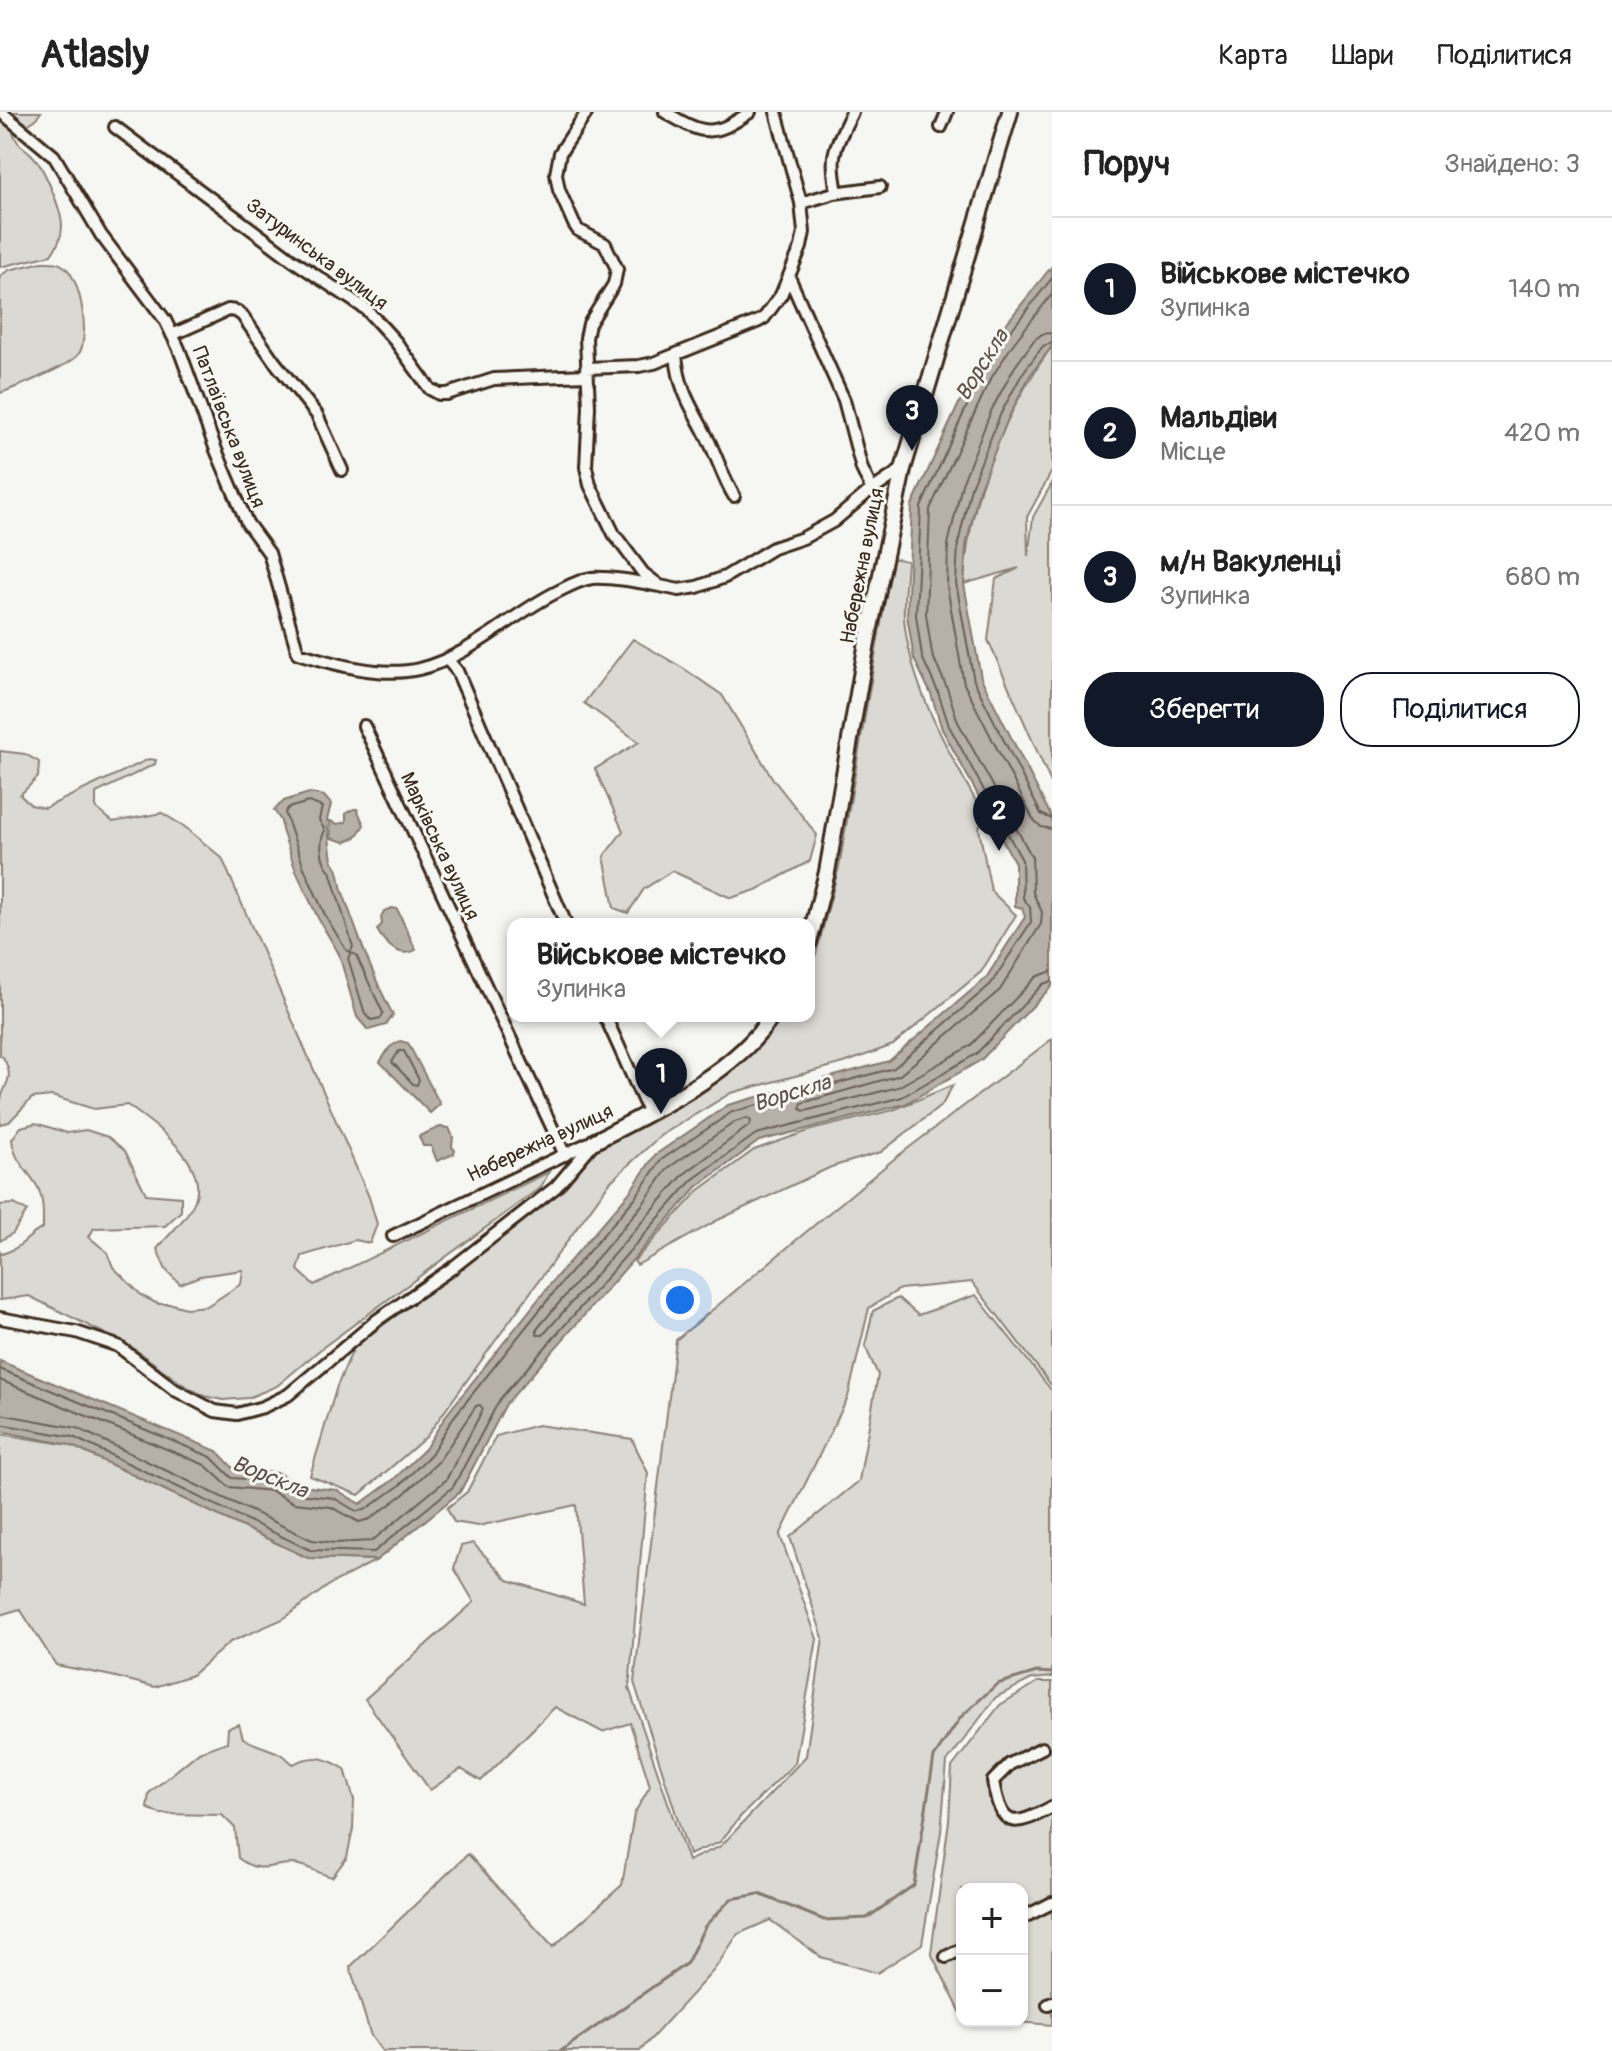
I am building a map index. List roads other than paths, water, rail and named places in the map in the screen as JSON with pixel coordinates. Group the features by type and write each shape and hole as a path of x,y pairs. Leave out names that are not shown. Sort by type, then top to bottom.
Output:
{"street":[{"name":"Патлаївська вулиця","path":"1,112 54,156 101,235 165,320 247,523 269,553 298,653 332,663 387,671 416,670 447,659 540,601 583,580 610,579 660,586"},
{"path":"587,112 560,153 556,174 559,190 574,224 578,230 605,244 617,269 614,284 589,324 586,467 590,485 614,534 643,573 660,586 688,589 725,577 773,548 803,538 834,521 903,469"},
{"path":"665,112 695,128 713,132 726,128 750,112"},
{"path":"586,371 639,366 676,355 764,318 789,277 804,232 801,203 776,112"},
{"path":"837,192 831,164 833,152 852,112"},
{"path":"941,127 947,112"},
{"name":"Набережна вулиця","path":"815,919 827,872 867,642 903,469 1010,112"},
{"name":"Затуринська вулиця","path":"115,127 294,261 366,309 396,342 430,389 439,394 494,379 586,371"},
{"path":"801,203 837,192 880,187"},
{"path":"789,277 844,400 862,469 872,490"},
{"path":"172,335 228,310 242,315 317,415 342,470"},
{"path":"676,355 682,391 713,448 734,496"},
{"path":"447,659 457,671 563,918"},
{"name":"Марківська вулиця","path":"364,726 565,1155"},
{"path":"608,1022 649,1113"},
{"name":"Набережна вулиця","path":"393,1236 649,1113 731,1059 750,1043 767,1022"},
{"path":"0,1318 76,1332 118,1346 175,1390 215,1411 237,1414 263,1407 288,1395 377,1320 451,1269 556,1187 595,1141"},
{"path":"1042,1748 1000,1772 993,1781 1003,1814 1014,1822 1027,1820 1052,1807"},
{"path":"1028,1915 1052,1903"},
{"path":"946,1957 956,1952"}],"water":[{"name":"Ворскла","path":"1052,266 1052,346 1029,377 979,490 966,546 964,584 981,678 1052,818 1052,986 981,1060 905,1104 759,1141 697,1187 506,1404 460,1492 377,1560 308,1558 70,1445 0,1431 0,1361 217,1451 235,1470 278,1473 301,1486 337,1490 360,1504 393,1480 425,1449 447,1414 557,1276 629,1193 655,1155 728,1105 889,1061 986,978 1025,917 1022,908 1015,906 1015,863 942,729 931,694 914,659 907,615 912,505 974,371 998,334"},
{"path":"309,793 324,796 331,804 327,820 332,861 365,954 393,1015 386,1025 368,1030 357,1017 339,954 296,871 281,821 274,810 284,801"},
{"path":"357,809 364,825 356,837 345,842 331,838 330,821 338,824 346,822 346,813"},
{"path":"397,909 416,950 399,951 389,945 377,930 382,924 384,911"},
{"path":"400,1041 408,1043 440,1104 430,1113 380,1062 390,1047"},
{"path":"440,1127 449,1128 455,1150 454,1154 437,1161 431,1146 423,1146 419,1136"}],"waterway":[{"path":"561,2051 687,1963 705,1926 731,1899 759,1894 824,1920 867,1918 914,1885 934,1757 961,1717 997,1684 1037,1672 1052,1673"}],"place":[{"name":"м/н Вакуленці","path":"912,451"},
{"name":"Мальдіви","path":"999,851"},
{"name":"Військове містечко","path":"661,1114"}]}
